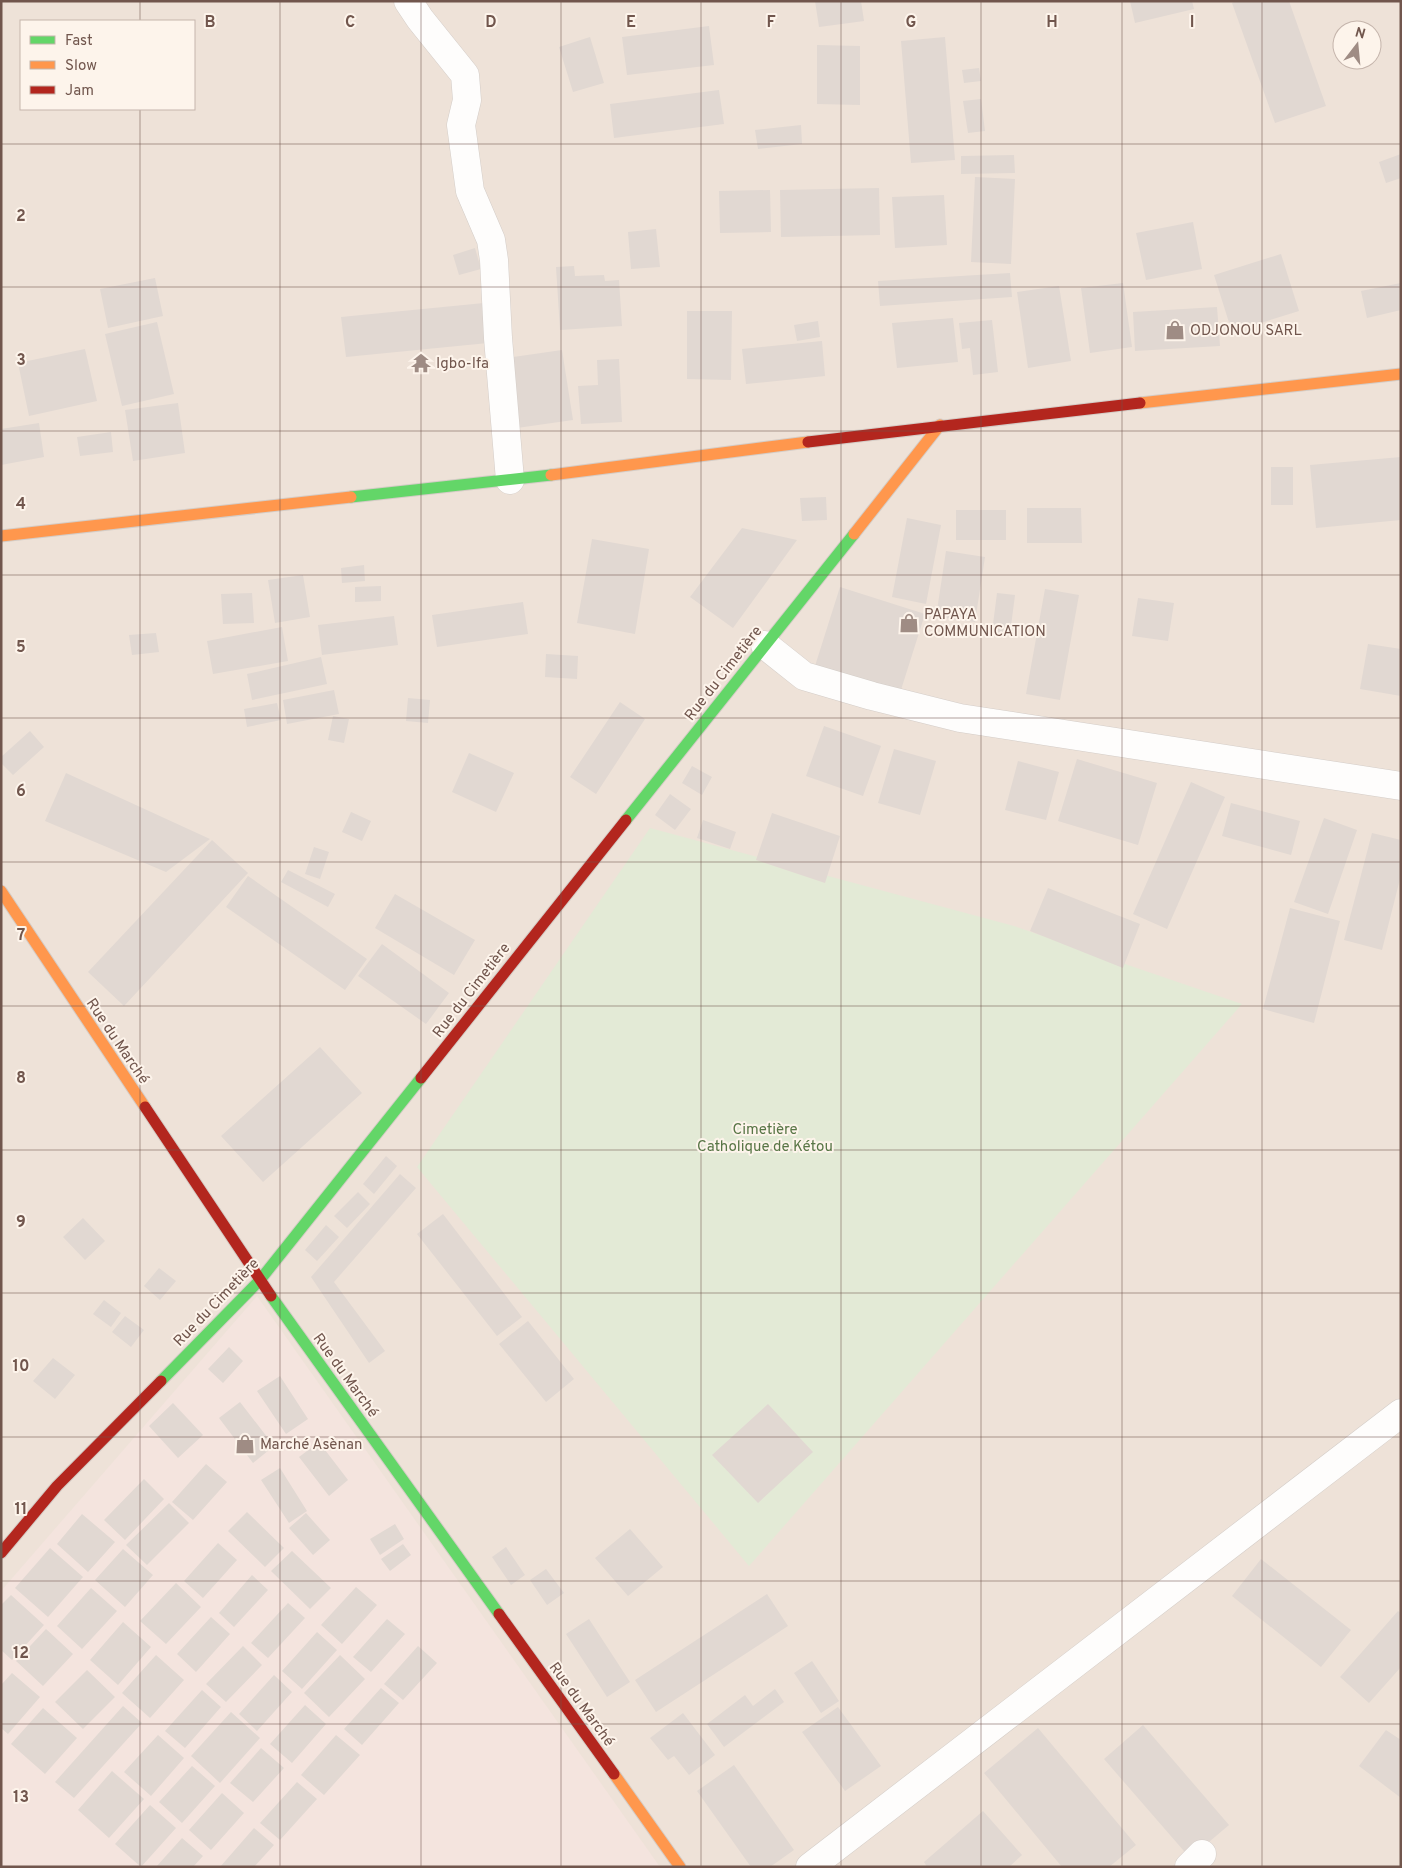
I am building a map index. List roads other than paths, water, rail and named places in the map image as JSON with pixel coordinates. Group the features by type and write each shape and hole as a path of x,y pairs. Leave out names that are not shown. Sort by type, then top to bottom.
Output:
{"street":[{"path":"408,1 464,75 467,100 461,125 470,191 491,240 494,260 498,338 510,480"},
{"path":"1,536 510,480 940,424 1401,374"},
{"name":"Rue du Cimetière","path":"1,1553 57,1486 260,1280 940,424"},
{"path":"765,645 804,676 872,696 960,718 1401,786"},
{"name":"Rue du Marché","path":"1,891 260,1280 680,1867"},
{"path":"810,1867 1401,1413"}],"place":[{"name":"ODJONOU SARL","path":"1175,330"},
{"name":"Igbo-Ifa","path":"421,363"},
{"name":"PAPAYA COMMUNICATION","path":"909,623"},
{"name":"Marché Asènan","path":"245,1444"}],"park label":[{"name":"Cimetière Catholique de Kétou","path":"765,1138"}]}
